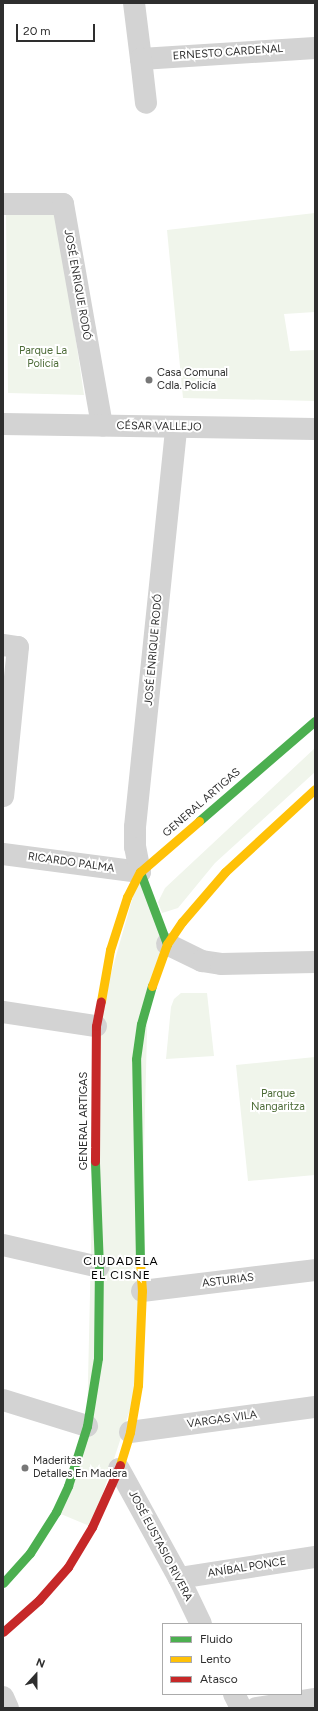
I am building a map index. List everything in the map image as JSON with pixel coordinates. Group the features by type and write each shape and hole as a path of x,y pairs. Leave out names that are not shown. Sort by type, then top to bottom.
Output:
{"street":[{"path":"134,3 146,103"},
{"name":"ERNESTO CARDENAL","path":"141,59 315,48"},
{"name":"JOSÉ ENRIQUE RODÓ","path":"3,204 63,204 102,426"},
{"name":"CÉSAR VALLEJO","path":"3,424 176,428 315,429"},
{"name":"JOSÉ ENRIQUE RODÓ","path":"140,872 135,847 135,827 176,428"},
{"path":"3,644 18,647 3,796"},
{"name":"GENERAL ARTIGAS","path":"3,1583 30,1553 56,1512 68,1486 88,1426 98,1358 99,1267 94,1122 96,1026 110,950 127,897 140,872 315,721"},
{"path":"3,1632 39,1600 68,1567 92,1528 119,1469 130,1432 138,1385 142,1291 136,1196 136,1060 148,993 167,944 225,872 315,789"},
{"name":"RICARDO PALMA","path":"3,854 140,872"},
{"path":"140,872 167,944 202,961 221,964 315,962"},
{"path":"3,1012 96,1026"},
{"path":"3,1245 99,1267"},
{"name":"ASTURIAS","path":"142,1291 315,1270"},
{"path":"3,1400 88,1426"},
{"name":"VARGAS VILA","path":"130,1432 315,1407"},
{"name":"JOSÉ EUSTASIO RIVERA","path":"119,1469 179,1578 201,1623"},
{"name":"ANÍBAL PONCE","path":"179,1578 315,1557"},
{"path":"234,1695 241,1708"},
{"path":"3,1697 8,1708"},
{"path":"256,1708 315,1699"}],"green space":[{"name":"Parque La Policía","path":"6,210 57,212 84,395 8,393"},
{"path":"315,213 315,312 284,314 290,351 315,350 315,401 183,398 167,230"},
{"path":"315,748 315,772 215,863 178,908 162,913 158,902 165,888"},
{"path":"140,872 167,944 148,993 138,1385 92,1527 56,1512 87,1426 96,1026"},
{"path":"181,993 207,993 214,1056 166,1059 171,1007 174,999"},
{"name":"Parque Nangaritza","path":"315,1057 315,1175 248,1181 236,1065"}],"traffic: fast":[{"path":"199,821 315,721"},
{"path":"140,872 167,944"},
{"path":"140,1261 136,1059 141,1024 152,986"},
{"path":"3,1583 30,1553 56,1512 68,1486 87,1426 98,1358 99,1267 95,1161"}],"traffic: slow":[{"path":"152,986 167,944 182,922 225,872 315,789"},
{"path":"101,1001 110,950 127,897 140,872 199,821"},
{"path":"120,1465 130,1432 138,1385 142,1291 140,1261"}],"traffic: jam":[{"path":"95,1161 96,1026 101,1001"},
{"path":"3,1632 39,1600 68,1567 92,1527 120,1465"}],"place":[{"name":"Casa Comunal Cdla. Policía","path":"149,380"},
{"name":"Maderitas Detalles En Madera","path":"25,1468"}],"district":[{"name":"CIUDADELA EL CISNE","path":"121,1269"}]}
